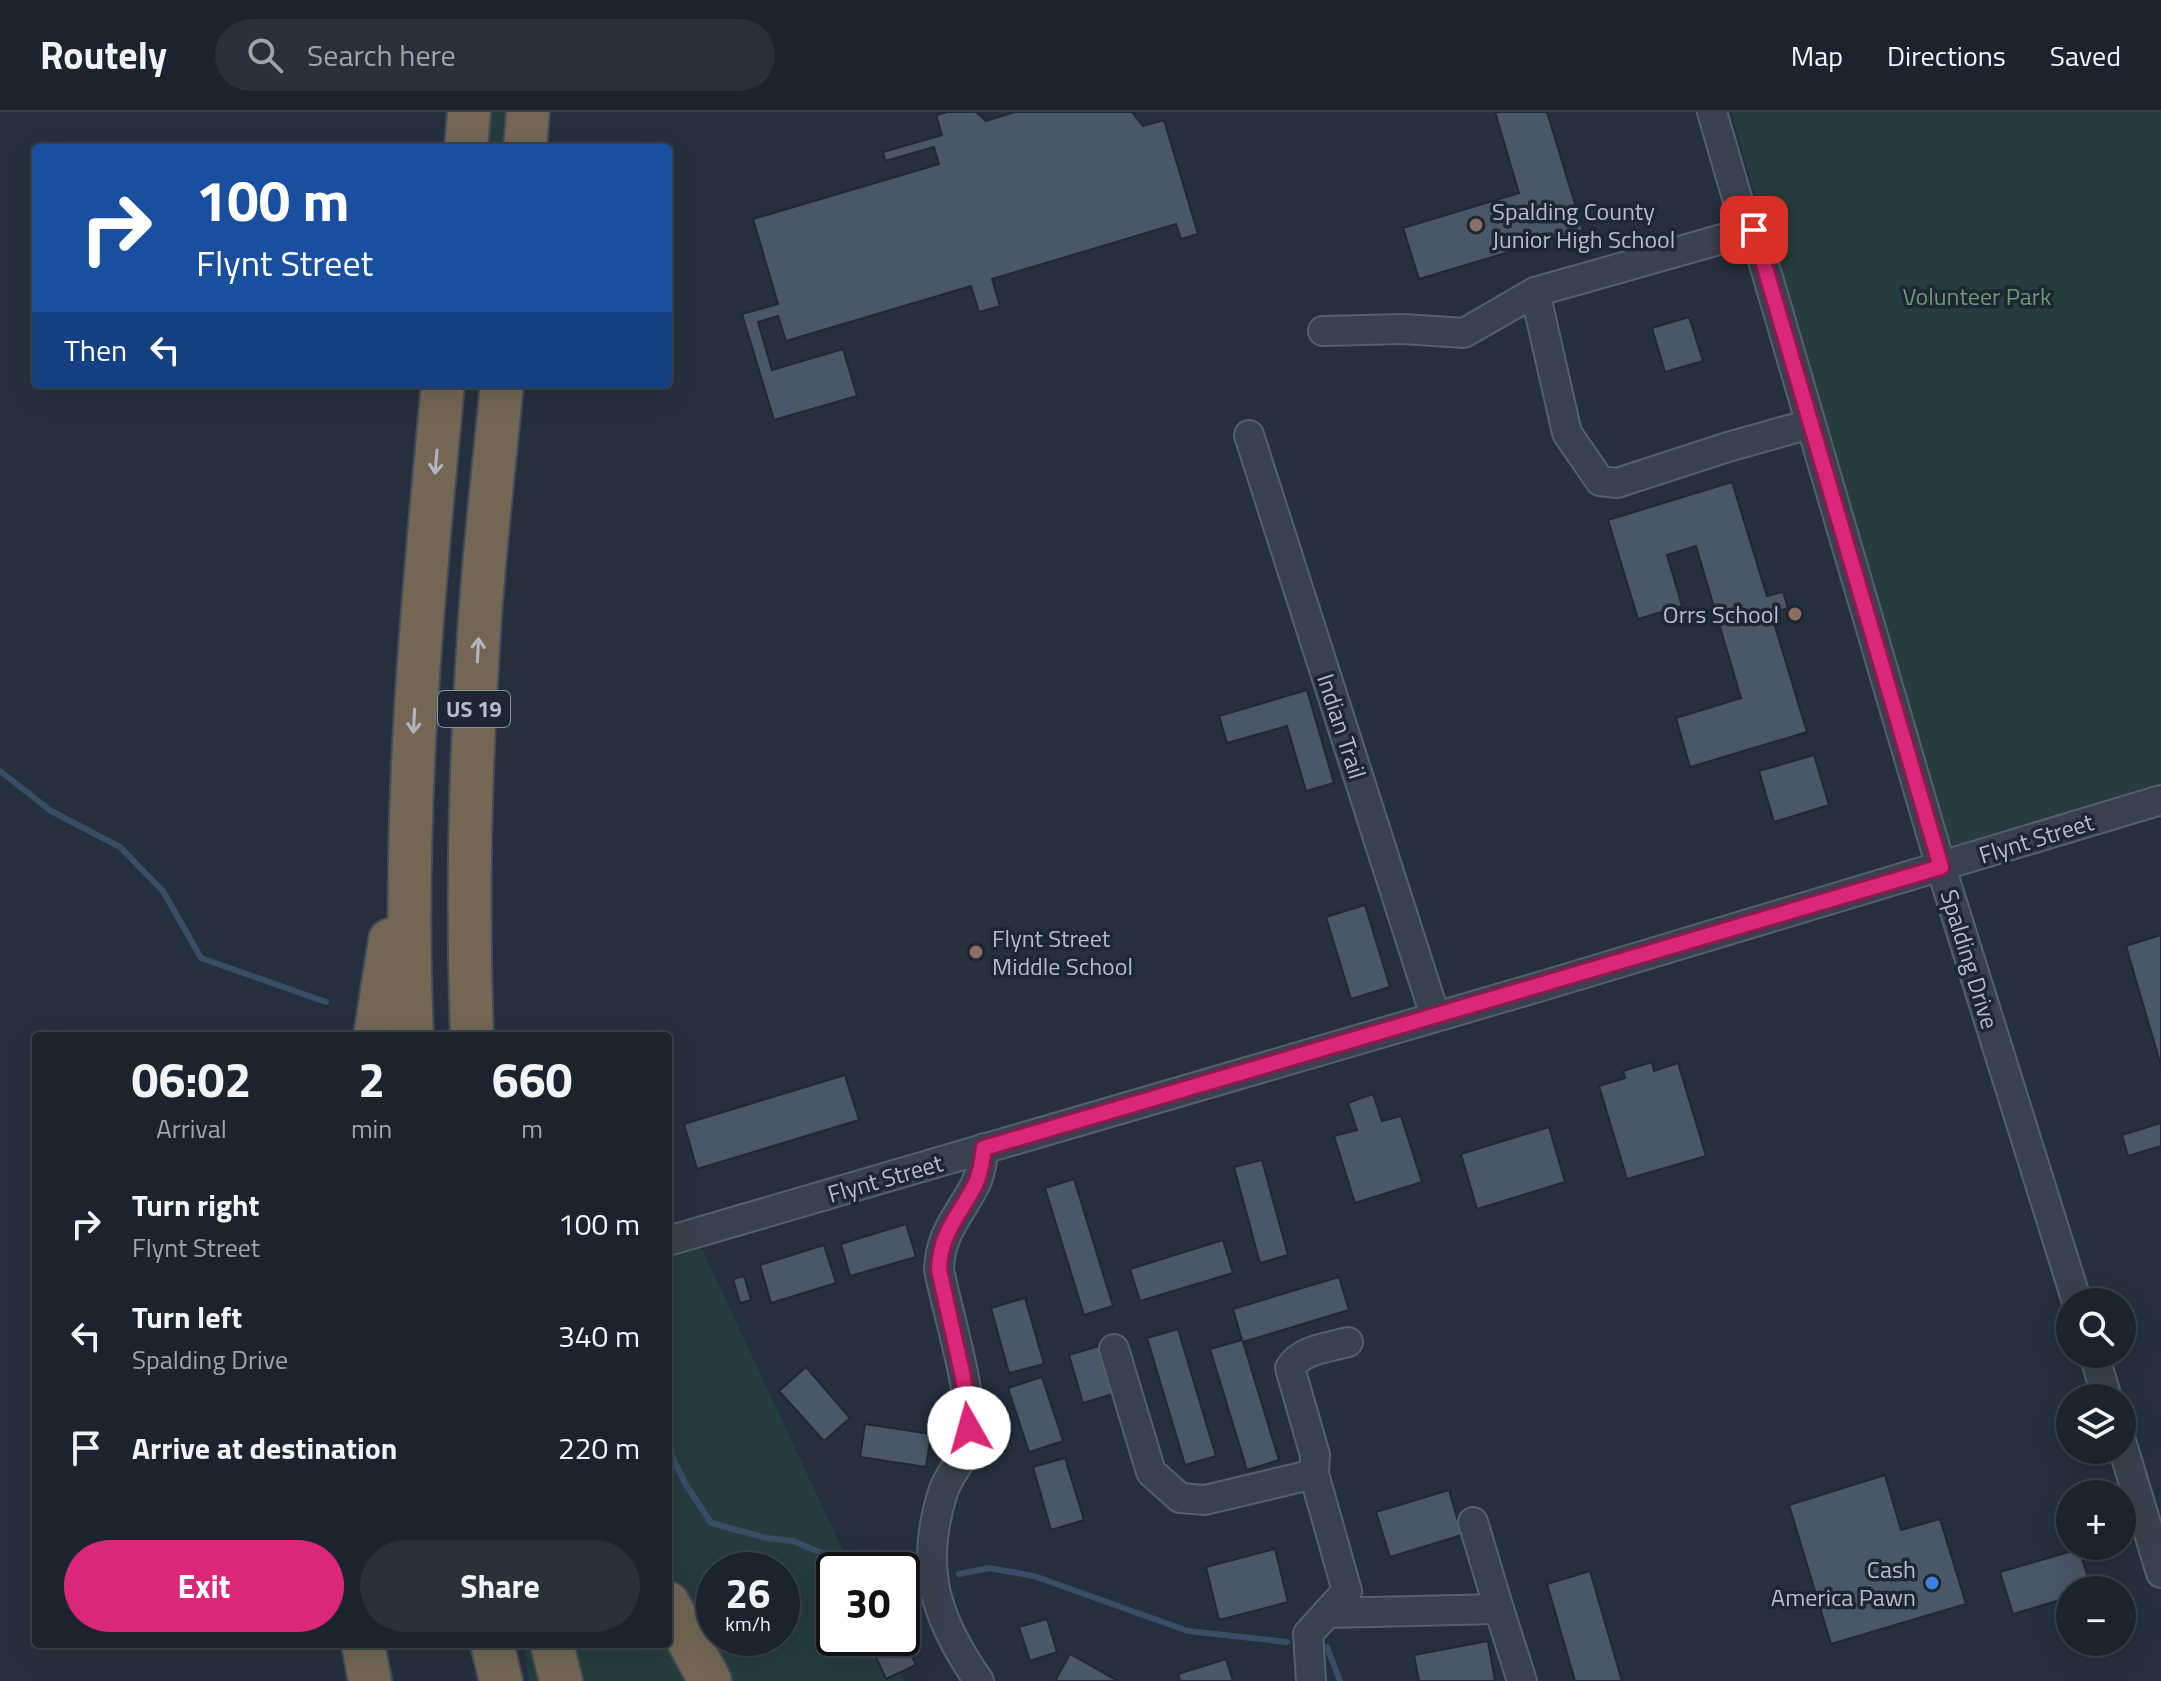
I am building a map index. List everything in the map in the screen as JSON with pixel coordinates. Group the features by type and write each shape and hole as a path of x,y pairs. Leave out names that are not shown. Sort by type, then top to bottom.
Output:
{"highway":[{"path":"466,144 469,112"},
{"path":"525,144 528,112"},
{"name":"US 19","path":"412,1032 409,833 414,714 443,388"},
{"name":"US 19","path":"472,1032 469,885 473,737 479,630 502,388"},
{"path":"473,737 499,1032"},
{"path":"376,1032 409,833"},
{"path":"672,1610 710,1681"},
{"path":"364,1648 370,1681"},
{"path":"493,1648 501,1681"},
{"path":"553,1648 561,1681"}],"street":[{"name":"Spalding Drive","path":"1712,112 1740,208 1754,230 1941,867 2073,1288"},
{"path":"1323,331 1403,329 1464,333 1535,292 1754,230"},
{"path":"1535,292 1567,433 1600,481 1617,483 1810,424"},
{"name":"Indian Trail","path":"1249,435 1435,1016"},
{"name":"Flynt Street","path":"672,1240 2161,800"},
{"path":"979,1681 962,1656 939,1606 930,1565 944,1489 966,1448 969,1428 963,1377 939,1260 948,1229 977,1182 984,1148"},
{"path":"1311,1681 1308,1634 1347,1591 1314,1474 1315,1455 1290,1368 1294,1360 1303,1355 1348,1342"},
{"path":"1114,1349 1151,1472 1180,1498 1205,1500 1314,1474"},
{"path":"2128,1464 2161,1573"},
{"path":"1473,1522 1522,1681"},
{"path":"1327,1613 1499,1609"}],"green space":[{"path":"454,112 507,112 504,144 472,144"},
{"name":"Volunteer Park","path":"1731,112 2161,112 2161,799 1953,866"},
{"path":"695,1234 844,1552 816,1552 816,1656 892,1656 904,1681 529,1681 525,1648 672,1648 672,1241"}],"building":[{"path":"976,112 986,121 1015,112 1132,112 1143,126 1164,120 1198,234 1181,239 1176,224 992,279 1000,306 979,312 971,286 786,341 778,316 758,322 772,370 843,349 857,396 774,420 742,314 778,304 753,219 939,164 934,147 885,161 883,152 942,135 936,115"},
{"path":"1495,112 1547,112 1583,230 1419,279 1403,228 1519,193"},
{"path":"1689,317 1703,361 1665,372 1652,328"},
{"path":"1732,482 1767,596 1783,592 1788,608 1771,613 1807,732 1690,767 1676,718 1741,698 1696,546 1667,555 1682,606 1638,619 1608,520"},
{"path":"1307,690 1334,783 1306,791 1287,726 1227,743 1219,716"},
{"path":"1814,755 1829,805 1774,822 1759,771"},
{"path":"1365,905 1390,987 1351,999 1326,917"},
{"path":"2161,935 2161,1066 2126,946"},
{"path":"1652,1062 1654,1071 1678,1063 1706,1156 1627,1179 1599,1086 1625,1078 1623,1071"},
{"path":"845,1075 859,1120 697,1169 684,1124"},
{"path":"1373,1094 1382,1121 1401,1116 1422,1182 1355,1203 1334,1136 1357,1130 1348,1103"},
{"path":"2161,1123 2161,1146 2128,1156 2122,1135"},
{"path":"1549,1127 1565,1182 1477,1209 1461,1154"},
{"path":"1262,1160 1288,1255 1260,1263 1234,1167"},
{"path":"1074,1179 1113,1306 1084,1315 1045,1188"},
{"path":"906,1224 916,1257 850,1276 841,1244"},
{"path":"1223,1240 1233,1273 1140,1301 1130,1269"},
{"path":"824,1245 836,1283 771,1303 760,1265"},
{"path":"744,1276 751,1300 740,1303 733,1279"},
{"path":"1339,1277 1349,1310 1243,1342 1279,1460 1247,1470 1210,1349 1242,1340 1233,1309"},
{"path":"1025,1298 1044,1364 1009,1373 991,1308"},
{"path":"1178,1329 1216,1456 1185,1465 1147,1338"},
{"path":"1099,1346 1113,1394 1083,1403 1069,1355"},
{"path":"806,1367 850,1418 824,1441 779,1391"},
{"path":"1042,1377 1063,1441 1029,1452 1008,1388"},
{"path":"865,1424 931,1434 926,1467 860,1457"},
{"path":"1065,1458 1084,1520 1051,1530 1033,1467"},
{"path":"1885,1475 1901,1530 1940,1519 1966,1604 1831,1644 1789,1505"},
{"path":"1449,1490 1462,1535 1390,1557 1376,1512"},
{"path":"1275,1549 1288,1602 1219,1620 1206,1567"},
{"path":"2056,1556 2056,1560 2082,1560 2088,1576 2056,1576 2056,1601 2013,1614 2000,1572"},
{"path":"1590,1571 1622,1681 1575,1681 1547,1584"},
{"path":"1047,1619 1057,1652 1030,1661 1019,1627"},
{"path":"1488,1641 1495,1681 1419,1681 1414,1655"},
{"path":"1070,1654 1118,1681 1055,1681"},
{"path":"875,1656 912,1656 916,1665 886,1679"},
{"path":"1226,1659 1233,1681 1180,1681 1178,1674"}],"waterway":[{"path":"0,771 51,811 120,847 163,891 201,958 326,1002"},
{"path":"672,1456 711,1523 766,1538 793,1541 819,1552"},
{"path":"959,1574 989,1568 1034,1576 1188,1631 1287,1642"},
{"path":"1327,1647 1340,1681"}],"place":[{"name":"Spalding County Junior High School","path":"1476,225"},
{"name":"Orrs School","path":"1795,614"},
{"name":"Flynt Street Middle School","path":"976,952"},
{"name":"Cash America Pawn","path":"1932,1583"}],"route":[{"path":"969,1428 963,1377 939,1260 948,1229 977,1182 984,1148 1941,867 1754,230"}]}
